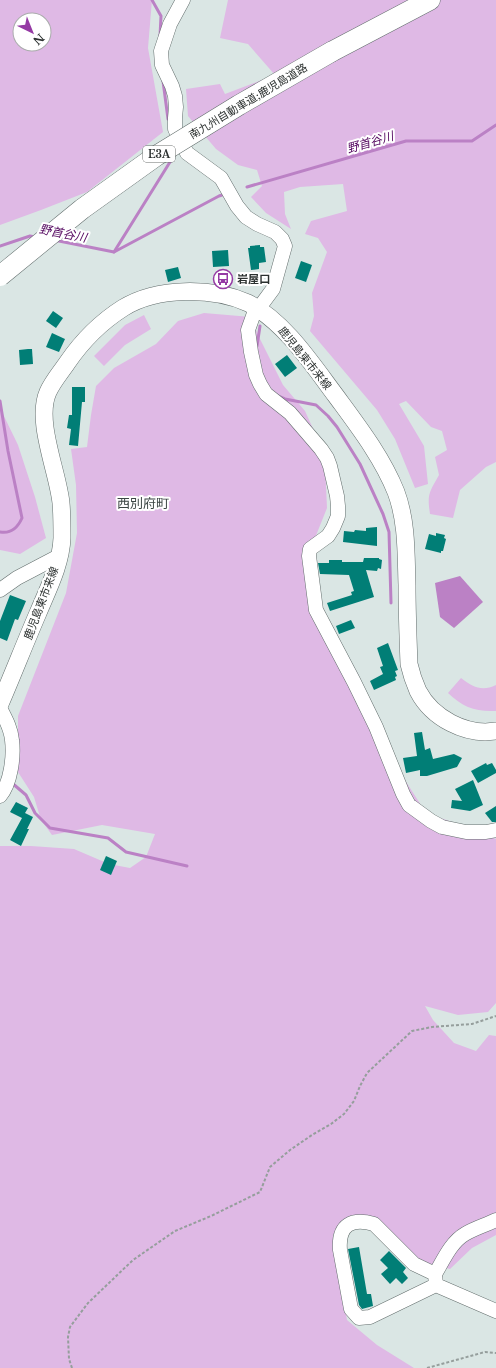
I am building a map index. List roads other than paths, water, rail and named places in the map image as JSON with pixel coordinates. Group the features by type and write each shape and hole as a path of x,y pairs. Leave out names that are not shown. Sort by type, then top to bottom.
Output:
{"highway":[{"name":"南九州自動車道;鹿児島道路","path":"0,276 82,209 156,156 239,105 331,52 430,0"}],"main road":[{"name":"鹿児島東市来線","path":"0,704 51,584 62,540 61,502 44,421 45,402 48,392 72,356 92,333 107,319 124,307 138,300 162,294 202,292 228,296 248,303 276,324 296,344 309,360 357,424 388,474 397,495 403,521 406,548 409,664 418,692 435,713 446,721 475,731 496,731"}],"street":[{"path":"183,0 170,24 161,51 162,65 176,96 175,129 187,153 221,178 237,206 246,217 275,232 282,239 285,246 273,288 253,316 248,330 256,375 260,384 266,394 290,413 327,458 337,496 338,516 333,528 328,536 310,549 309,556 316,610 376,727 403,794 409,805 431,822 442,827 466,832 486,832 496,830"},
{"path":"0,590 17,578 59,556"},
{"path":"0,708 9,726 12,740 12,767 4,792 0,796"},
{"path":"496,1220 459,1238 453,1245 435,1279 370,1317 360,1318 351,1309 340,1246 340,1236 346,1226 353,1222 366,1222 374,1224 414,1264 435,1279 496,1311"}],"waterway":[{"path":"152,0 161,16 160,36"},
{"path":"163,81 168,119"},
{"name":"野首谷川","path":"247,187 406,141 472,141 496,125"},
{"path":"114,252 170,162 170,157"},
{"name":"野首谷川","path":"54,240 114,252 225,194"},
{"name":"野首谷川","path":"0,246 30,236 35,237"},
{"path":"257,346 260,326"},
{"path":"278,396 285,399 316,405 337,427 360,464 383,514 389,532 391,603"},
{"name":"野首谷川","path":"0,401 8,451 22,518 11,531 0,532"},
{"path":"12,783 26,795 35,813 50,828 108,838 126,852 187,866"}],"place":[{"name":"岩屋口","path":"223,279"}],"district":[{"name":"西別府町","path":"143,503"}]}
